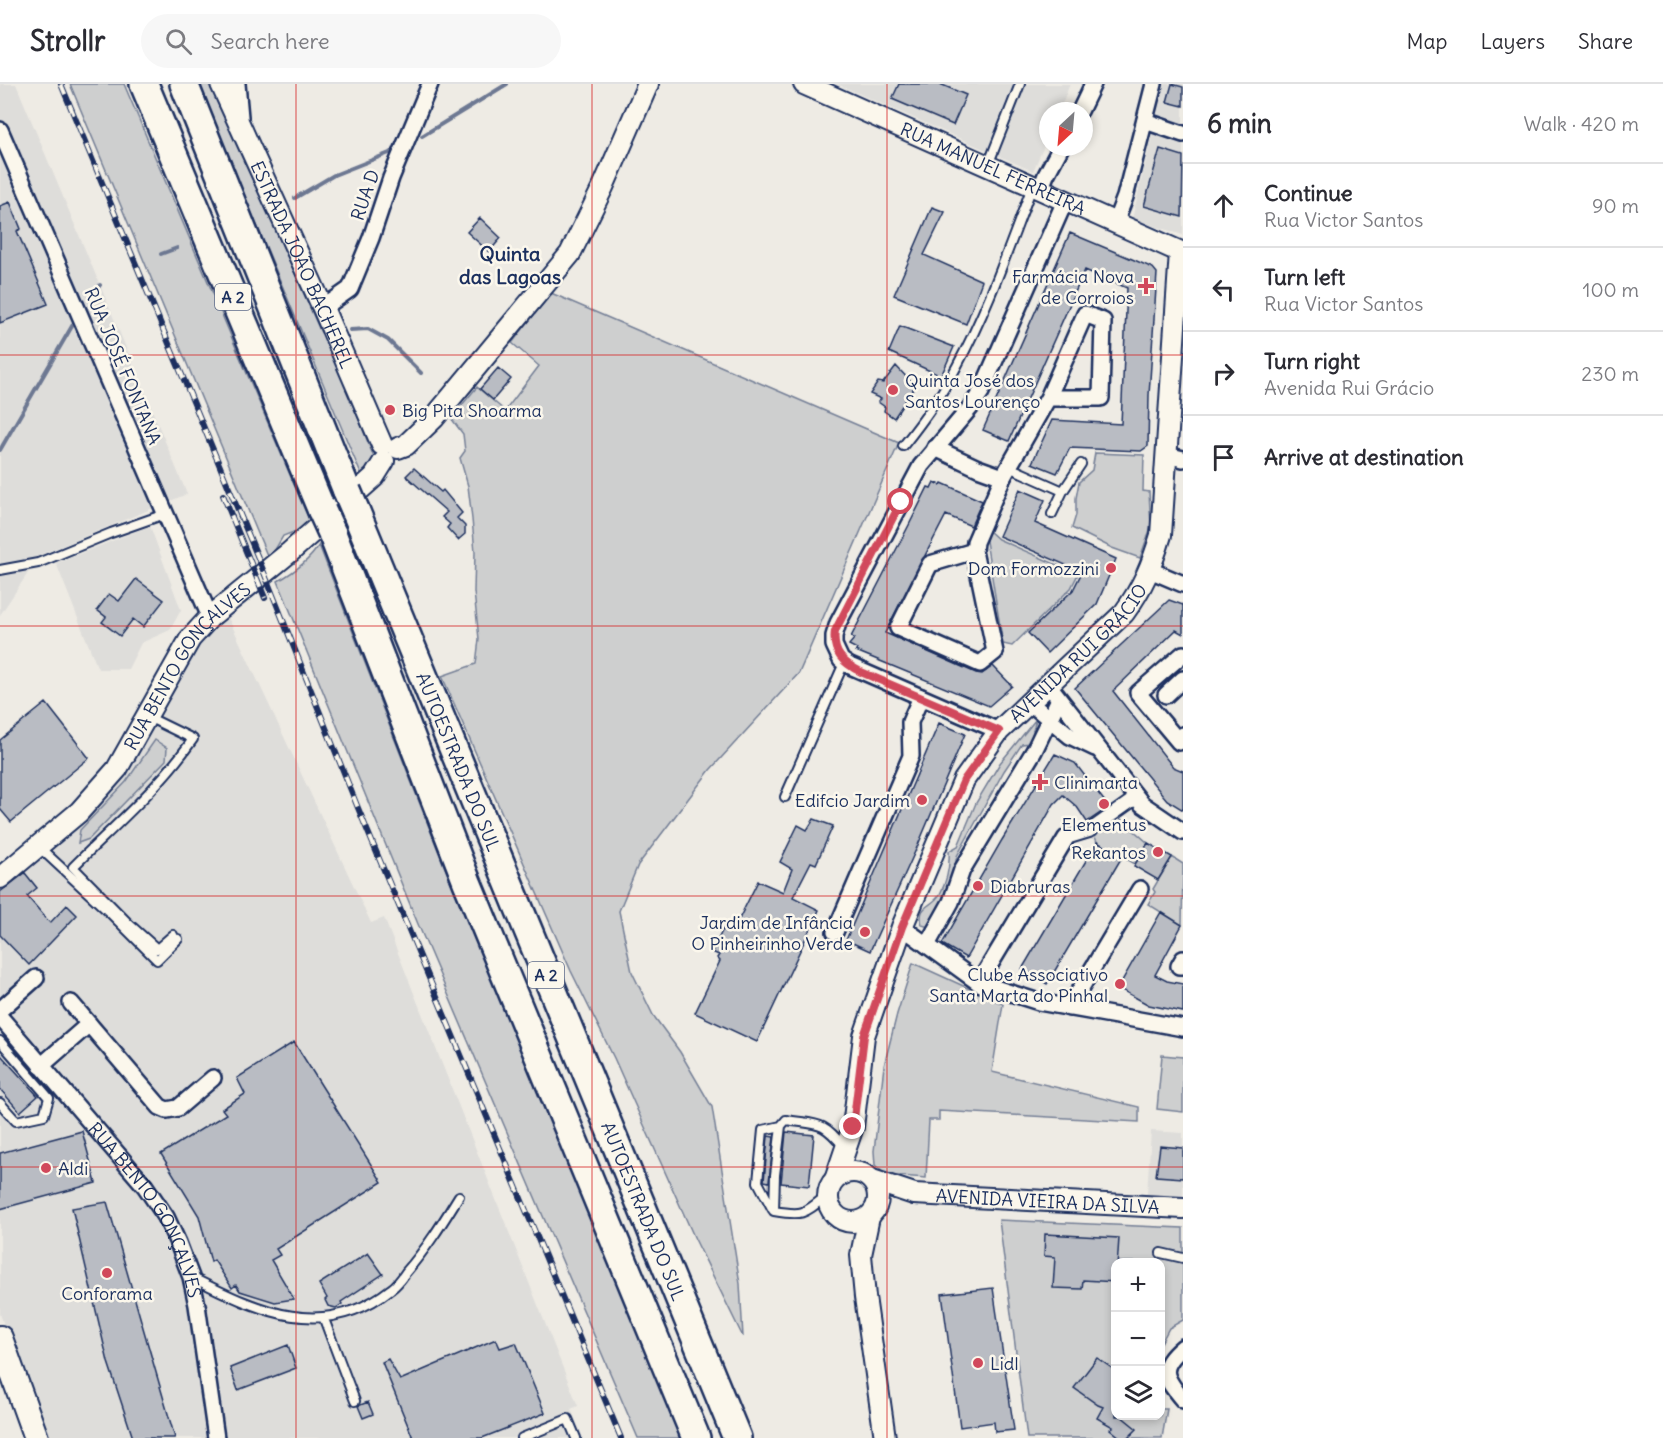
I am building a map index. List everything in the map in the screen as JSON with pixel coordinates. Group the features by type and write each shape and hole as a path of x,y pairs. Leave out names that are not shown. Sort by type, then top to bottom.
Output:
{"highway":[{"name":"AUTOESTRADA DO SUL","path":"144,84 327,522 467,882 696,1438"},
{"name":"AUTOESTRADA DO SUL","path":"184,84 352,502 737,1438"}],"main road":[{"path":"0,1338 36,1438"}],"street":[{"name":"ESTRADA JOÃO BACHEREL","path":"221,84 388,451"},
{"path":"237,84 241,126"},
{"name":"RUA BENTO GONÇALVES","path":"0,878 79,812 117,769 190,639 210,617 299,544 374,477 388,451 406,445 434,418 570,254 603,187 648,84"},
{"name":"RUA MANUEL FERREIRA","path":"804,84 830,92 1036,188 1182,252"},
{"path":"1084,102 1093,84"},
{"path":"1115,223 1125,197 1154,84"},
{"name":"RUA D","path":"323,308 350,290 371,238 424,87"},
{"path":"1145,122 1183,134"},
{"name":"RUA JOSÉ FONTANA","path":"0,130 210,617"},
{"path":"1036,188 1056,156"},
{"path":"999,731 844,663 834,645 835,631 915,476 981,392 1065,201"},
{"name":"AVENIDA RUI GRÁCIO","path":"831,1186 853,1127 864,1036 902,927 964,780 999,731 1029,702 1054,691 1124,613 1139,592 1150,570 1161,535 1175,457 1182,252"},
{"path":"974,551 930,564 898,628 980,664 995,652 974,551 975,542 1006,472 1048,398 1085,314 1103,321 1101,398 1048,398"},
{"path":"935,448 978,468 1006,472"},
{"path":"1150,570 1183,584"},
{"path":"1183,654 1138,693 1179,742 1183,735"},
{"path":"1166,695 1183,679"},
{"path":"1054,691 1142,804 1183,832"},
{"name":"AVENIDA RUI GRÁCIO","path":"927,945 951,902 962,870 1008,795 1047,723 1054,691"},
{"path":"835,932 910,756 910,722 921,697"},
{"path":"1029,702 1047,723 1100,751"},
{"path":"979,983 1066,838 1089,831 1137,798"},
{"path":"1069,1008 1140,889"},
{"path":"902,927 979,983 1039,1002 1183,1028"},
{"path":"1183,959 1179,966 1183,966"},
{"path":"0,1010 36,978"},
{"path":"71,1003 155,1102 167,1110 178,1108 213,1078"},
{"name":"RUA BENTO GONÇALVES","path":"0,1017 145,1186 166,1217 191,1277 216,1438"},
{"path":"42,1066 89,1024"},
{"name":"AVENIDA RUI GRÁCIO","path":"853,1127 868,1177"},
{"path":"873,1213 861,1222 850,1223 841,1220 833,1214 828,1205 831,1186 845,1172 855,1171 868,1177 877,1189 878,1199 861,1255 885,1438"},
{"name":"AVENIDA VIEIRA DA SILVA","path":"868,1177 914,1194 1183,1208"},
{"name":"AVENIDA VIEIRA DA SILVA","path":"873,1213 914,1194"},
{"path":"841,1220 861,1255"},
{"path":"1183,1347 1169,1360 1166,1370 1168,1381 1183,1400"}],"lane":[{"path":"988,166 1020,84"},
{"path":"903,446 925,418 957,367 1036,188"},
{"path":"1052,514 1063,491 1081,464"},
{"path":"1006,472 1063,491"},
{"path":"0,570 38,563 165,514"},
{"path":"785,797 844,663"},
{"path":"38,846 110,912 157,960 176,937 157,949 73,867 159,781 193,739 147,716"},
{"path":"0,1041 49,1098 44,1115 16,1121 0,1103"},
{"path":"774,1211 775,1175 781,1126 786,1120 823,1125 831,1131 845,1149"},
{"path":"774,1211 758,1182 763,1130 781,1126"},
{"path":"774,1211 797,1215 812,1207 831,1186"},
{"path":"191,1277 240,1301 268,1311 303,1318 324,1319 364,1306 392,1289 434,1236 459,1196"},
{"path":"1161,1253 1183,1258"},
{"path":"324,1319 355,1401"},
{"path":"522,1438 568,1419 576,1438"}],"shaded area":[{"path":"0,84 16,84 187,494 40,555 0,615"},
{"path":"70,84 124,84 310,522 283,536 269,560"},
{"path":"198,84 210,84 311,300 375,460 363,479"},
{"path":"837,84 1070,84 1063,102 1039,102 1040,156 1033,171"},
{"path":"1164,84 1183,84 1183,235 1132,219"},
{"path":"551,293 899,443 799,673 710,770 638,865 619,911 632,972 653,1015 680,1052 712,1107 740,1284 743,1337 695,1239 614,1058 571,971 442,676 476,664 479,639 474,592 475,552 472,519 468,486 460,458 465,451 463,434 451,418 477,387 505,411 539,366 512,343"},
{"path":"1095,453 1144,455 1143,491 1149,492 1151,527 1140,558 1112,548 1072,528 1076,515 1079,482 1092,470"},
{"path":"150,526 181,610 170,630 141,643 128,669 98,669 56,563"},
{"path":"988,530 998,539 1078,574 1071,588 1012,646 1003,644 986,541"},
{"path":"319,545 443,863 682,1438 638,1438 418,924 278,581 301,565"},
{"path":"227,615 371,923 384,918 578,1406 571,1409 583,1438 43,1438 33,1403 0,1314 0,872 107,787 198,642"},
{"path":"1036,719 1030,743 1022,744 1004,771 957,856 953,877 932,928 922,925 923,910 937,898 944,884 949,851 958,846 976,803 1000,763"},
{"path":"155,740 167,748 166,760 89,839 78,843 80,830 126,782"},
{"path":"1114,813 1148,843 1135,864 1097,842 1092,829"},
{"path":"1172,857 1183,864 1182,925 1148,904 1155,892 1153,889"},
{"path":"913,963 1003,1004 992,1072 1139,1107 1139,1122 939,1111 939,1120 929,1120 926,1178 886,1175 875,1165 874,1151 884,1066"},
{"path":"1162,1055 1183,1057 1183,1112 1157,1109"},
{"path":"1151,1131 1183,1133 1183,1196 1147,1194"},
{"path":"999,1220 1183,1228 1183,1320 1169,1328 1165,1336 1165,1258 1111,1258 1111,1420 1165,1420 1165,1409 1167,1409 1162,1438 1027,1438"}],"building":[{"path":"899,84 940,84 966,95 953,125 892,99"},
{"path":"1172,84 1183,87 1183,106 1167,102"},
{"path":"1160,149 1183,156 1182,217 1144,206"},
{"path":"10,202 21,229 17,231 48,304 0,323 0,206"},
{"path":"932,207 945,212 924,255 982,281 966,324 894,295"},
{"name":"Quinta das Lagoas","path":"480,218 501,238 489,252 467,232"},
{"path":"1070,233 1153,268 1157,273 1148,446 1141,451 1070,448 1057,473 1032,463 1052,420 1121,424 1127,288 1085,270 1009,441 983,430"},
{"path":"900,326 954,347 941,376 889,352"},
{"name":"Quinta José dos Santos Lourenço","path":"896,366 915,386 894,418 884,411 885,407 878,402 881,399 870,394 878,382 883,383"},
{"path":"498,368 511,379 493,400 480,389"},
{"path":"414,468 441,492 443,490 462,513 457,518 465,526 465,534 458,540 447,528 450,524 442,517 447,512 406,476"},
{"path":"934,482 941,485 942,483 982,501 971,526 946,515 885,633 976,673 982,674 993,666 1012,686 989,706 856,651 857,649 849,645 928,487 931,488"},
{"path":"1020,489 1045,500 1035,523 1116,559 1097,604 1047,653 1028,633 1073,590 1082,572 999,536"},
{"path":"136,579 164,600 143,627 133,619 120,636 102,622 106,617 97,610 109,594 119,601"},
{"path":"1169,600 1183,605 1183,634 1176,630 1113,691 1173,767 1183,771 1183,810 1167,800 1075,688"},
{"path":"46,703 89,758 11,822 0,809 0,740"},
{"path":"939,723 965,734 870,951 846,940"},
{"path":"1055,754 1075,763 1109,807 1087,822 1077,807 1063,795 1054,804 966,958 942,944"},
{"path":"814,819 833,826 816,864 811,862 793,897 819,910 757,1042 695,1013 720,961 717,958 719,955 712,952 723,929 732,933 758,881 783,892 792,869 780,862 798,825 807,830"},
{"path":"1097,842 1122,857 1047,984 1022,969"},
{"path":"1148,843 1172,857 1158,880 1134,866"},
{"path":"25,873 37,888 27,896 50,923 67,905 77,915 29,965 0,935 0,892"},
{"path":"1161,912 1182,925 1155,975 1167,981 1183,984 1183,1012 1149,1005 1118,988"},
{"path":"294,1042 382,1182 276,1249 280,1255 271,1260 294,1299 275,1302 240,1291 236,1285 232,1288 214,1260 211,1262 199,1216 161,1154 226,1114 222,1109 245,1094 237,1078"},
{"path":"0,1054 38,1096 20,1112 0,1089"},
{"name":"Aldi","path":"82,1131 96,1183 0,1209 0,1153"},
{"path":"786,1132 814,1135 809,1186 781,1183"},
{"path":"768,1136 774,1137 769,1182 764,1181"},
{"path":"1160,1146 1183,1148 1183,1178 1156,1176"},
{"name":"Conforama","path":"107,1202 175,1438 133,1438 108,1362 72,1208"},
{"path":"1045,1234 1119,1238 1118,1258 1111,1258 1111,1282 1083,1280 1082,1289 1053,1288 1055,1257 1044,1256"},
{"path":"368,1253 383,1274 341,1302 342,1304 336,1308 328,1306 325,1300 327,1298 319,1284"},
{"name":"Lidl","path":"993,1288 1014,1430 995,1432 994,1422 960,1427 942,1294"},
{"path":"496,1339 500,1348 516,1343 545,1413 482,1438 413,1438 382,1362 388,1359 400,1380"},
{"path":"288,1345 296,1368 238,1390 230,1368"},
{"path":"1097,1358 1111,1368 1111,1420 1126,1420 1137,1429 1128,1438 1121,1438 1110,1429 1113,1427 1097,1418 1103,1407 1074,1388"},
{"path":"368,1402 373,1414 363,1418 358,1406"}],"waterway":[{"path":"422,136 507,84"},
{"path":"295,198 334,175 397,150"},
{"path":"278,232 322,332 327,332"},
{"path":"161,254 177,248"},
{"path":"89,298 100,285"},
{"path":"0,450 75,321"},
{"path":"350,330 368,329 388,340 421,373"}],"railway":[{"path":"61,84 261,565 358,808 621,1438"},
{"path":"223,495 265,598"}],"place":[{"name":"Farmácia Nova de Corroios","path":"1146,286"},
{"name":"Quinta José dos Santos Lourenço","path":"893,390"},
{"name":"Big Pita Shoarma","path":"390,410"},
{"name":"Dom Formozzini","path":"1111,568"},
{"name":"Clinimarta","path":"1040,782"},
{"name":"Edifcio Jardim","path":"922,800"},
{"name":"Elementus","path":"1104,804"},
{"name":"Rekantos","path":"1158,852"},
{"name":"Diabruras","path":"978,886"},
{"name":"Jardim de Infância O Pinheirinho Verde","path":"865,932"},
{"name":"Clube Associativo Santa Marta do Pinhal","path":"1120,984"},
{"name":"Aldi","path":"46,1168"},
{"name":"Conforama","path":"107,1273"},
{"name":"Lidl","path":"978,1363"}],"district":[{"name":"Quinta das Lagoas","path":"510,264"}],"route":[{"path":"853,1127 864,1036 902,927 964,780 999,731 861,672 844,663 838,655 834,645 835,631 901,502"}]}
